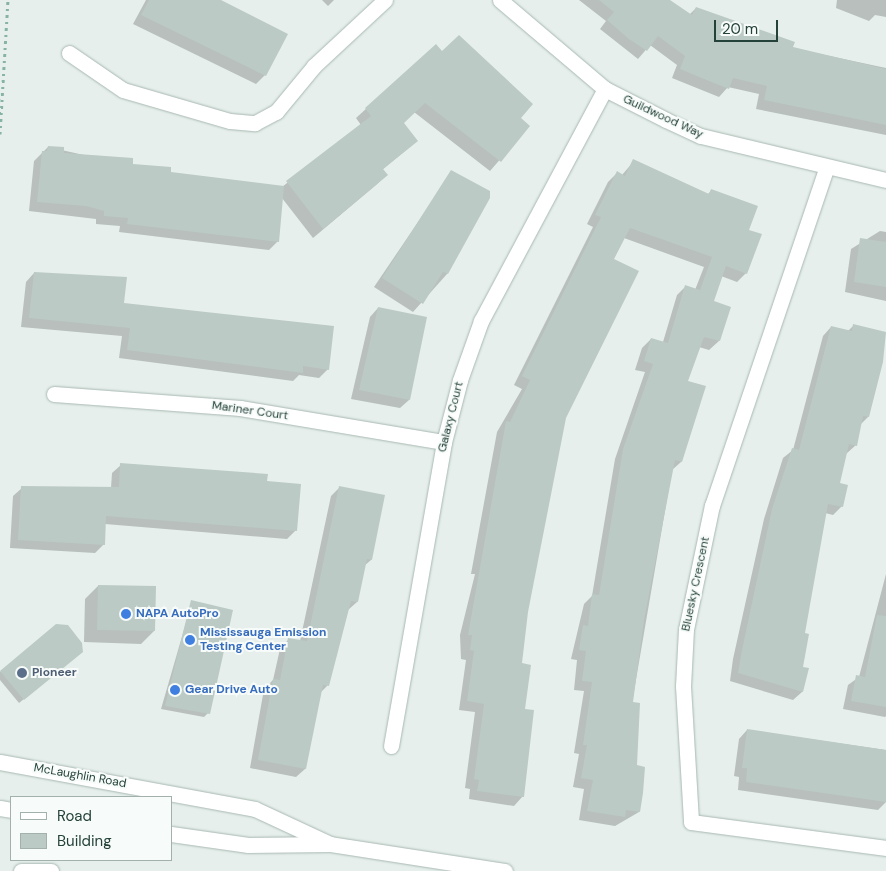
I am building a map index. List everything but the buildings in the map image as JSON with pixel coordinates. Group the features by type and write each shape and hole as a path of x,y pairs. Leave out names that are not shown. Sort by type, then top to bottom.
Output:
{"street":[{"path":"69,53 123,90 230,120 256,122 276,112 314,66 385,0"},
{"name":"Guildwood Way","path":"500,0 605,89 700,136 826,169 886,180"},
{"name":"Galaxy Court","path":"391,746 444,442 481,321 605,89"},
{"name":"Bluesky Crescent","path":"826,169 712,504 686,629 683,686 691,822 886,848"},
{"name":"Mariner Court","path":"54,394 240,408 444,442"},
{"name":"McLaughlin Road","path":"0,762 255,809 330,844"},
{"name":"McLaughlin Road","path":"172,834 248,846 330,844 505,871"},
{"path":"21,871 51,871"}],"path":[{"path":"0,134 8,0"}],"place":[{"name":"NAPA AutoPro","path":"126,614"},
{"name":"Mississauga Emission Testing Center","path":"190,640"},
{"name":"Pioneer","path":"22,673"},
{"name":"Gear Drive Auto","path":"175,690"}]}
